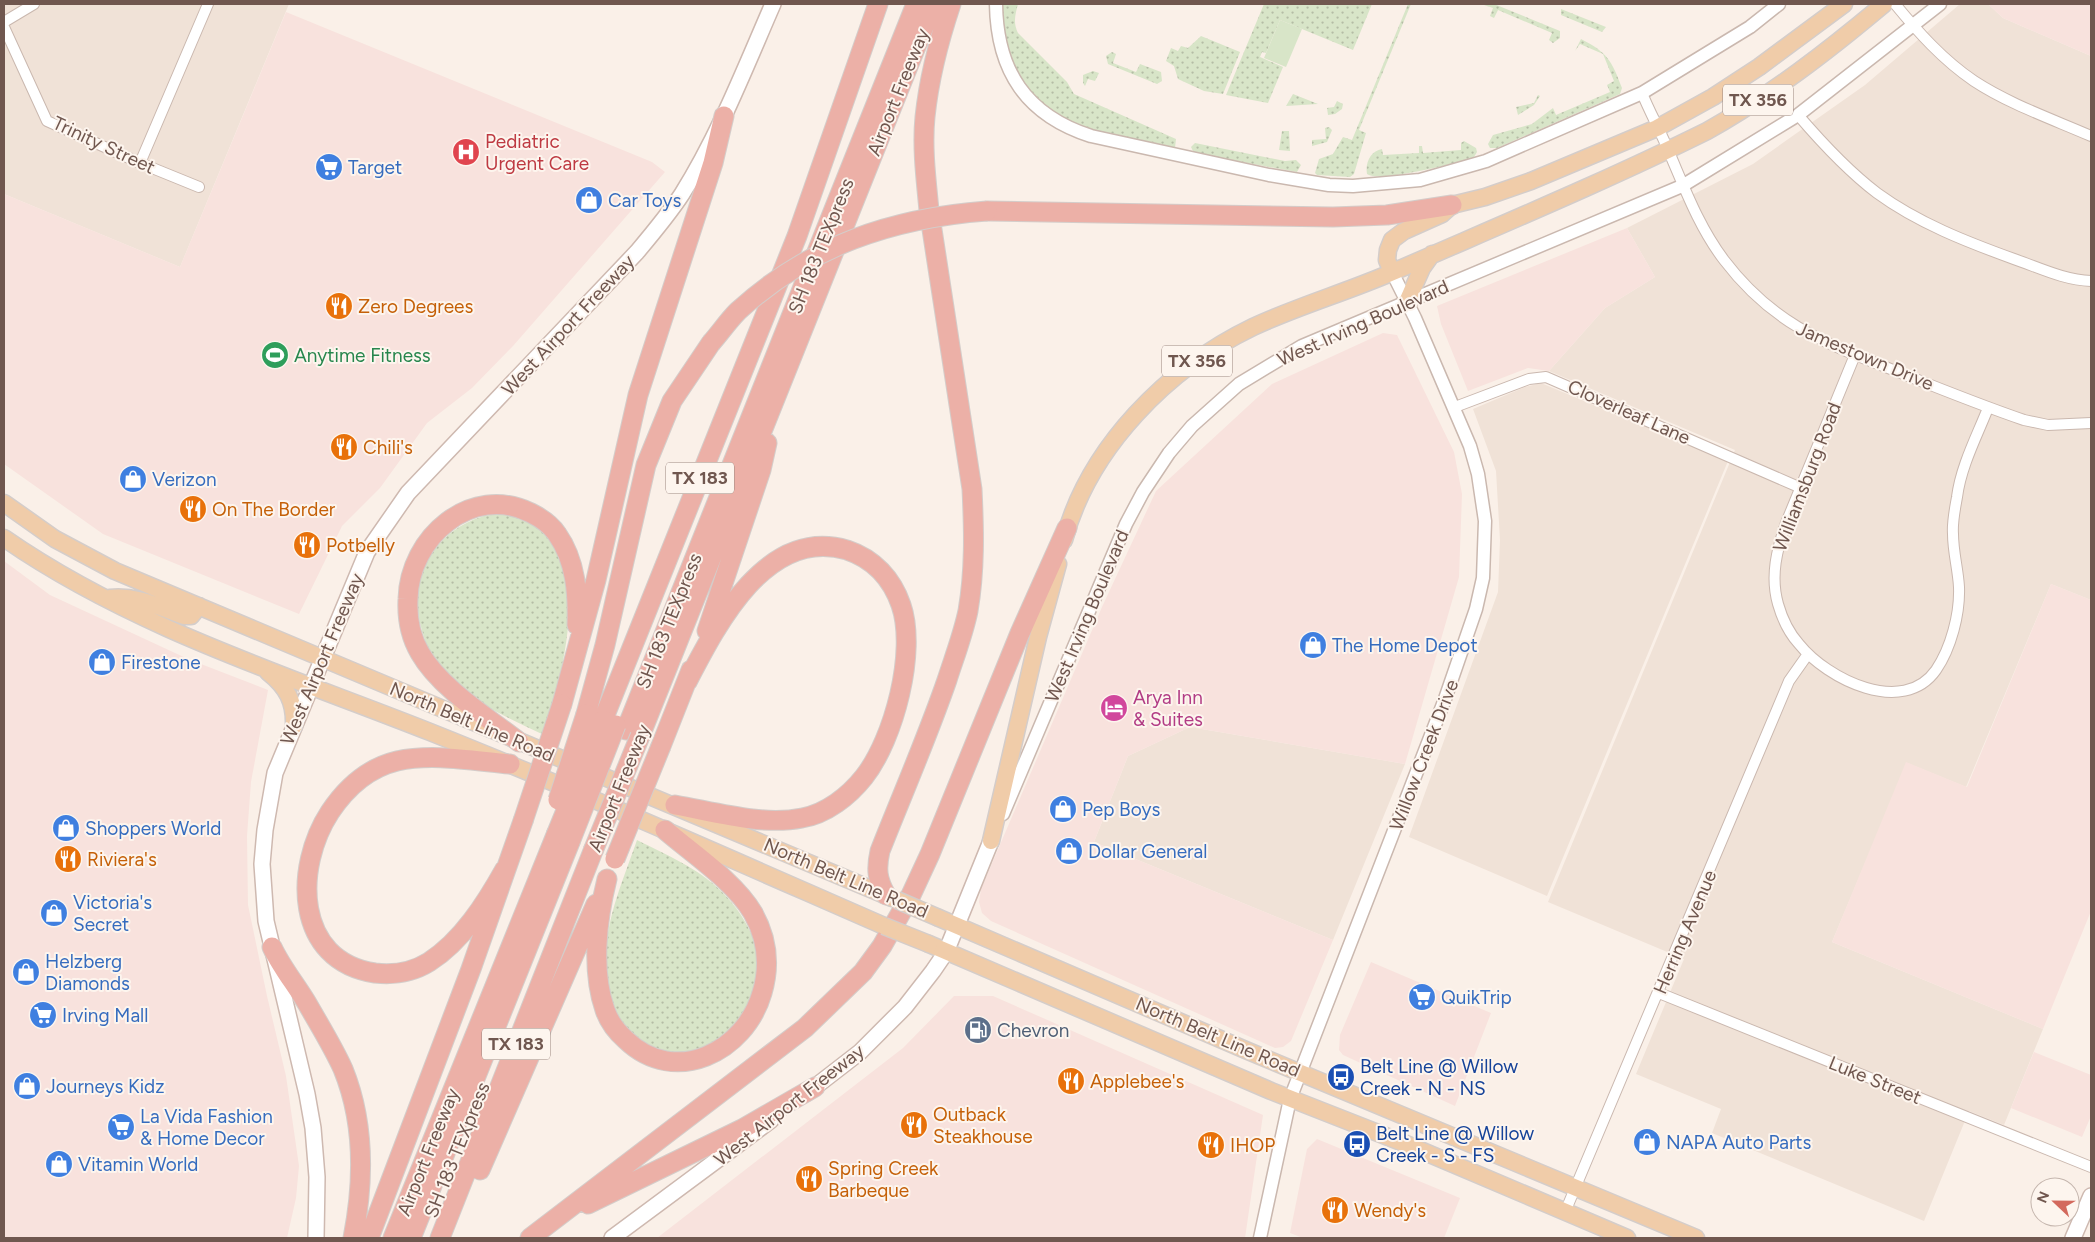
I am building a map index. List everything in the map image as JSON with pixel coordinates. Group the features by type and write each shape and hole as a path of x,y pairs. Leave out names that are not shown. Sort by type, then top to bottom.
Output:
{"highway":[{"path":"861,58 869,4"},
{"name":"Airport Freeway","path":"440,1238 569,841 797,236 861,58 878,4"},
{"name":"SH 183 TEXpress","path":"411,1238 614,725 904,4"},
{"name":"SH 183 TEXpress","path":"614,725 844,188 916,4"},
{"name":"Airport Freeway","path":"614,725 779,388 933,4"},
{"path":"891,897 878,881 876,868 880,851 955,655 967,613 973,573 972,489 929,210 925,166 925,118 930,78 951,4"},
{"path":"369,1238 471,969 562,704 575,662 636,404 712,163 724,116"},
{"path":"569,841 614,725 605,645 646,465 672,401 711,343 737,312 771,285 811,259 834,248 890,226 943,214 987,211 1333,217 1387,215 1452,205"},
{"path":"445,1238 463,1206 607,879 687,682 718,601 761,470 779,388"},
{"path":"518,742 435,674 420,654 410,634 408,587 414,564 426,542 448,521 462,512 481,506 502,504 523,509 542,519 556,532 566,549 574,569 578,616 575,662"},
{"path":"530,1238 797,1034 835,1002 863,972 882,946 911,895 930,854 1020,633 1067,528"},
{"path":"675,806 778,820 803,818 827,809 847,796 864,777 879,753 890,725 899,693 906,632 901,606 892,583 876,565 863,557 833,546 809,547 787,554 770,564 739,596 718,626 687,682"},
{"path":"505,869 484,904 447,948 428,962 408,972 387,974 364,971 342,961 324,946 312,925 307,903 306,878 312,851 322,824 338,800 356,782 377,768 398,761 419,758 510,764"},
{"path":"607,879 600,920 597,965 599,989 605,1011 616,1030 633,1047 652,1057 672,1061 693,1061 712,1055 728,1045 744,1030 758,1007 765,983 767,959 762,935 753,914 741,896 665,830"},
{"name":"Airport Freeway","path":"393,1238 526,910 569,841"},
{"name":"SH 183 TEXpress","path":"421,1238 569,841"},
{"path":"272,947 333,1048 350,1090 358,1122 361,1165 358,1213 353,1238"},
{"path":"530,1238 581,1208 742,1129 815,1087"}],"main road":[{"name":"West Airport Freeway","path":"316,1238 317,1177 313,1128 307,1094 272,947 263,894 265,830 275,773 367,552 387,521 408,493 650,236 682,193 724,116 773,4"},
{"name":"TX 356","path":"1452,205 1485,197 1531,181 1657,128 1713,97 1760,67 1844,4"},
{"name":"West Irving Boulevard","path":"946,952 991,841 1036,646 1067,528 1088,483 1108,450 1130,420 1157,392 1188,366 1253,327 1392,272 1668,150 1732,117 1772,91 1838,43 1884,4"},
{"path":"1392,272 1387,260 1392,240 1404,231 1442,214 1452,205"},
{"path":"1407,302 1422,268 1432,254"},
{"name":"North Belt Line Road","path":"4,503 21,517 77,551 115,571 322,660 675,806 1299,1072 1696,1238"},
{"name":"North Belt Line Road","path":"4,538 45,565 105,598 263,667 510,764 1290,1099 1406,1144 1626,1238"},
{"path":"105,598 124,596 140,599 184,616 191,616 199,606"},
{"path":"263,667 288,691 294,706 294,726"},
{"name":"West Airport Freeway","path":"612,1238 860,1052 901,1012 946,952"},
{"path":"2073,1238 2091,1196"}],"street":[{"path":"4,22 34,4"},
{"path":"140,164 208,4"},
{"path":"996,4 1000,45 1006,66 1016,83 1034,104 1052,120 1091,136 1269,175 1329,185 1353,186 1420,180 1486,162 1642,93 1750,27 1779,4"},
{"path":"1895,4 1913,26 1950,62 1973,80 2012,101 2091,136"},
{"name":"West Irving Boulevard","path":"991,841 1126,524 1143,492 1169,453 1192,426 1239,384 1302,346 1682,186 1798,115 1940,4"},
{"name":"Trinity Street","path":"4,28 47,121 140,164 199,187"},
{"name":"Jamestown Drive","path":"1642,93 1682,186 1705,231 1724,260 1763,302 1799,330 1855,355 1988,408 2048,425 2091,423"},
{"path":"1798,115 1824,145 1866,184 1918,219 1992,251 2065,277 2091,281"},
{"name":"Willow Creek Drive","path":"1260,1238 1290,1099 1299,1072 1400,819 1478,602 1485,549 1482,499 1470,446 1455,407 1392,272"},
{"name":"Williamsburg Road","path":"1855,355 1778,547 1775,574 1778,603 1784,619 1798,644 1831,671 1882,692 1900,693 1922,684 1936,670 1950,639 1958,606 1959,587 1953,534 1957,497 1964,468 1988,408"},
{"name":"Cloverleaf Lane","path":"1455,407 1529,379 1546,377 1801,488"},
{"name":"Herring Avenue","path":"1565,1212 1789,681 1808,654"},
{"name":"Luke Street","path":"1659,993 2091,1167"}],"shaded area":[{"path":"4,4 289,4 180,267 4,194"},
{"path":"1960,4 1988,4 2003,18 2091,56 2091,600 2051,584 1966,787 1907,763 1832,942 2043,1029 2004,1125 1969,1111 1924,1221 1712,1133 1721,1109 1636,1074 1684,959 1548,902 1735,450 1549,371 1605,308 1655,277 1627,228 1753,164 1865,85"},
{"path":"1988,4 2091,4 2091,56 2003,18"},
{"path":"286,12 652,162 665,172 513,346 472,388 427,423 380,488 342,526 299,614 103,534 4,464 4,194 180,267"},
{"path":"1627,228 1655,277 1605,308 1549,371 1528,368 1468,391 1441,324 1437,306"},
{"path":"1383,333 1397,335 1454,452 1462,494 1459,577 1405,764 1190,727 1128,756 1094,842 1333,940 1291,1041 1283,1047 1275,1048 991,921 982,913 979,902 981,889 1102,607 1156,491 1272,384"},
{"path":"1541,383 1728,461 1547,896 1409,837 1498,592 1500,540 1496,471 1473,409 1525,387"},
{"name":"Irving Mall","path":"4,561 50,595 188,659 268,690 251,782 247,836 248,905 286,1076 299,1166 296,1198 287,1238 4,1238"},
{"path":"2051,584 2091,600 2091,911 2043,1029 1832,942 1906,762 1967,787"},
{"path":"1190,727 1405,764 1333,940 1094,842 1128,756"},
{"path":"1371,962 1491,1013 1455,1106 1343,1055 1339,1050 1340,1035"},
{"path":"954,996 993,996 1263,1115 1245,1238 657,1238 903,1048"},
{"path":"2034,1052 2091,1075 2091,1116 2082,1137 2011,1108"},
{"path":"1317,1139 1460,1198 1444,1238 1303,1238 1290,1233 1307,1149"}],"green space":[{"path":"1001,4 1018,4 1015,26 1018,33 1067,82 1074,94 1176,139 1175,148 1170,149 1069,124 1028,93 1007,58"},
{"path":"1264,4 1372,4 1353,50 1280,20 1266,53 1262,52 1260,57 1283,67 1268,103 1226,95"},
{"path":"1408,4 1411,4 1359,130 1366,133 1354,174 1350,177 1317,175 1315,173 1319,159 1333,154 1343,137 1352,140"},
{"path":"1481,4 1494,4 1560,31 1560,38 1553,43 1549,40 1552,33 1498,10 1494,18 1490,16 1493,8"},
{"path":"1561,9 1606,27 1602,32 1561,15"},
{"path":"1280,20 1302,29 1286,67 1264,58"},
{"path":"1201,36 1240,52 1223,94 1204,91 1178,79 1174,66 1166,61 1171,48 1178,51 1181,46 1188,48"},
{"path":"1581,39 1597,48 1608,58 1622,88 1620,94 1497,148 1490,148 1488,144 1493,135 1532,124 1553,108 1556,115 1610,92 1607,85 1614,81 1603,54 1580,44 1575,51"},
{"path":"1112,52 1116,54 1113,63 1136,72 1140,64 1161,72 1162,81 1157,84 1108,64 1106,56"},
{"path":"1093,71 1099,73 1095,81 1088,79 1085,86 1083,75"},
{"path":"1293,94 1318,104 1286,106"},
{"path":"1538,95 1540,96 1534,105 1518,115 1516,107 1534,103"},
{"path":"1337,101 1343,104 1342,109 1335,114 1328,115 1327,108 1334,107"},
{"path":"1329,127 1332,130 1327,142 1312,146 1312,140 1326,139 1325,128"},
{"path":"1282,131 1289,131 1290,151 1279,150"},
{"path":"1464,141 1476,148 1477,152 1474,157 1402,174 1374,176 1367,174 1367,165 1370,158 1378,150 1382,149 1383,155 1419,153 1419,146 1422,146 1423,153 1461,150 1461,143"},
{"path":"1195,143 1285,161 1296,160 1301,165 1297,172 1194,153 1191,147"},
{"path":"508,515 530,523 542,531 557,551 566,574 569,601 568,629 564,658 544,735 488,707 451,680 436,664 431,654 421,627 418,609 418,592 422,575 428,560 437,546 464,524 484,516"},
{"path":"637,840 692,868 721,891 748,927 758,956 758,985 752,1000 732,1031 711,1046 692,1054 687,1055 653,1049 639,1042 628,1033 620,1021 613,1007 609,992 606,960 609,930 616,899"}],"place":[{"name":"Pediatric Urgent Care","path":"466,152"},
{"name":"Target","path":"329,167"},
{"name":"Car Toys","path":"589,200"},
{"name":"Zero Degrees","path":"339,306"},
{"name":"Anytime Fitness","path":"275,355"},
{"name":"Chili's","path":"344,447"},
{"name":"Verizon","path":"133,479"},
{"name":"On The Border","path":"193,509"},
{"name":"Potbelly","path":"307,545"},
{"name":"The Home Depot","path":"1313,645"},
{"name":"Firestone","path":"102,662"},
{"name":"Arya Inn & Suites","path":"1114,708"},
{"name":"Pep Boys","path":"1063,809"},
{"name":"Shoppers World","path":"66,828"},
{"name":"Dollar General","path":"1069,851"},
{"name":"Riviera's","path":"68,859"},
{"name":"Victoria's Secret","path":"54,913"},
{"name":"Helzberg Diamonds","path":"26,972"},
{"name":"QuikTrip","path":"1422,997"},
{"name":"Irving Mall","path":"43,1015"},
{"name":"Chevron","path":"978,1030"},
{"name":"Belt Line @ Willow Creek - N - NS","path":"1341,1077"},
{"name":"Applebee's","path":"1071,1081"},
{"name":"Journeys Kidz","path":"27,1086"},
{"name":"Outback Steakhouse","path":"914,1125"},
{"name":"La Vida Fashion & Home Decor","path":"121,1127"},
{"name":"NAPA Auto Parts","path":"1647,1142"},
{"name":"Belt Line @ Willow Creek - S - FS","path":"1357,1144"},
{"name":"IHOP","path":"1211,1145"},
{"name":"Vitamin World","path":"59,1164"},
{"name":"Spring Creek Barbeque","path":"809,1179"},
{"name":"Wendy's","path":"1335,1210"}]}
